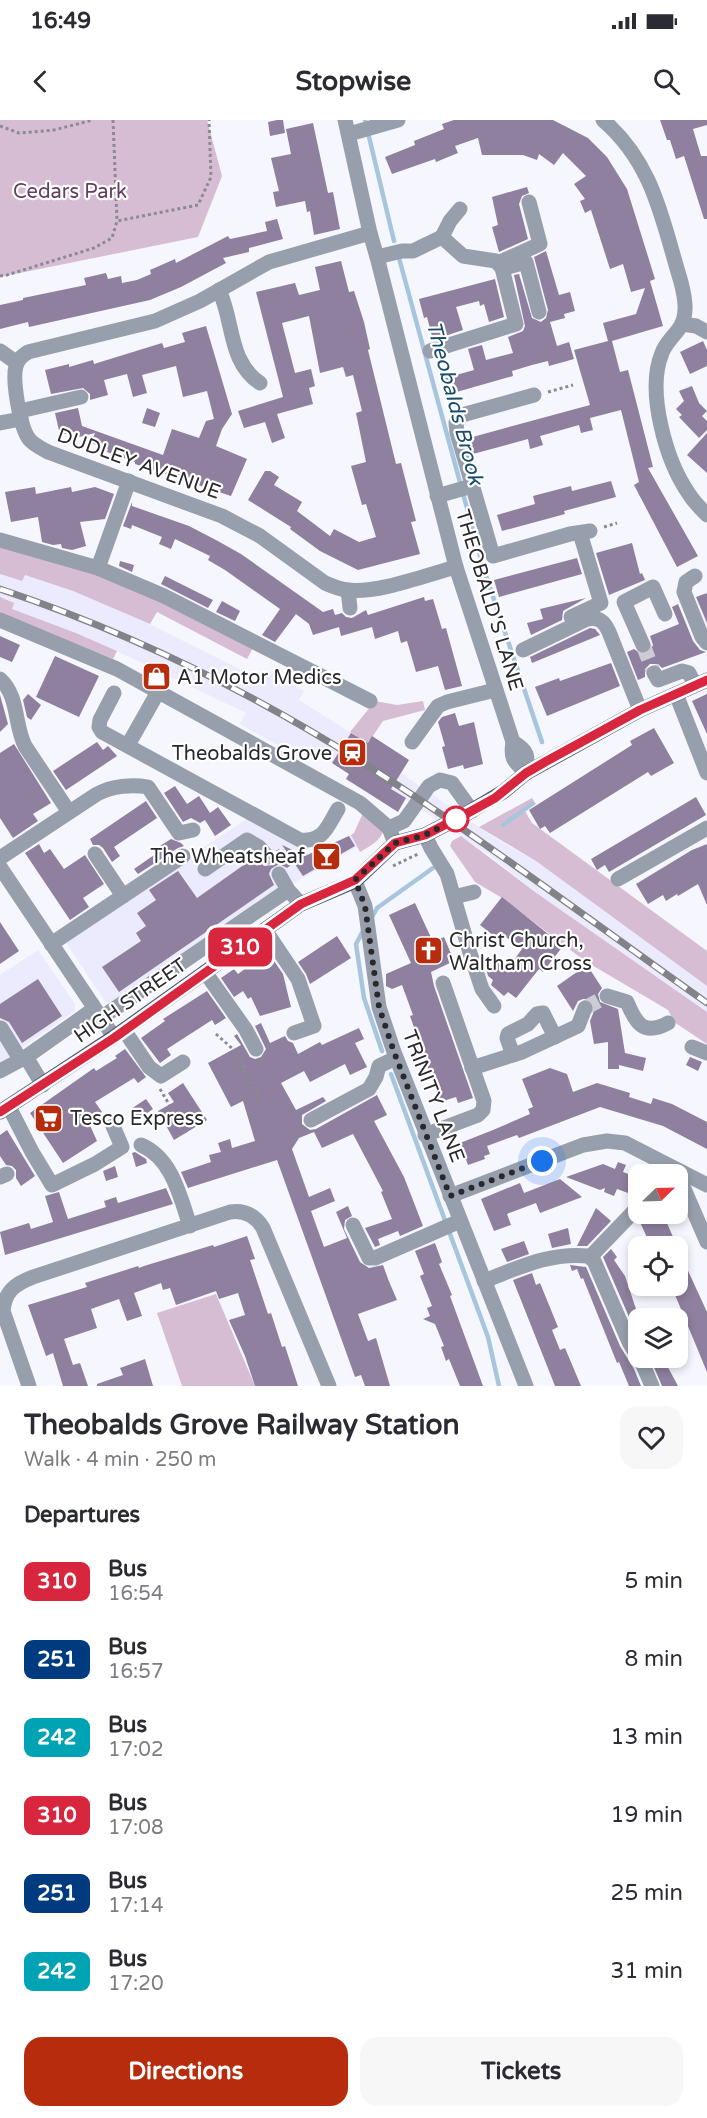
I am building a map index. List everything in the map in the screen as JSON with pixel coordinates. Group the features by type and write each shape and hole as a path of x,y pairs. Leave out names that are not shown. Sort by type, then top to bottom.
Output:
{"main road":[{"name":"HIGH STREET","path":"5,1109 119,1034 301,904 355,880 395,843 425,835 472,811 503,792 526,773 640,710 701,682"}],"street":[{"path":"347,127 369,129 398,120"},
{"path":"603,120 638,158 651,185 685,297 686,306 682,324 662,351 656,378 656,397 665,437 677,473 689,495 707,515"},
{"name":"THEOBALD'S LANE","path":"347,127 370,233 391,254 437,496 456,567 513,742 511,753 514,761 526,773"},
{"path":"499,264 505,258 540,244 529,202"},
{"path":"391,254 413,251 442,237 450,220 460,209"},
{"path":"0,351 17,363 21,357 32,350 154,321 219,290 269,262 370,233"},
{"path":"442,237 463,256 499,264 526,262 539,312"},
{"path":"430,351 516,324 499,264"},
{"path":"219,290 228,311 238,359 250,375 260,383"},
{"path":"682,324 696,326 707,332"},
{"name":"DUDLEY AVENUE","path":"17,363 15,378 21,415 26,433 36,445 48,452 193,504 230,520 260,536 325,583 348,591 380,588 456,567"},
{"path":"534,395 462,415 458,420 456,423 464,488 493,556 570,534 585,532 601,603"},
{"path":"0,423 81,397"},
{"path":"98,568 129,481"},
{"path":"437,496 464,488"},
{"path":"0,540 98,568 164,596 370,701"},
{"path":"695,576 686,582 684,592 702,637 707,643"},
{"path":"643,645 624,602 654,587 665,614"},
{"path":"348,591 350,608"},
{"path":"531,637 619,594"},
{"path":"523,650 587,619 596,618 604,623 640,710"},
{"path":"0,620 117,669 360,803 379,817 389,828 395,843"},
{"path":"654,673 658,680 682,671 701,682"},
{"path":"0,679 9,690 13,700 20,735 25,746 69,812"},
{"path":"412,742 438,706 495,690"},
{"path":"128,745 158,692"},
{"path":"114,693 100,720 99,727 102,732 300,840 313,841 323,834 338,809"},
{"path":"676,694 705,763"},
{"path":"389,828 404,821 429,786 440,780 452,783 472,811"},
{"path":"0,858 104,790 124,787 139,785 148,787 178,833 192,830"},
{"path":"618,879 707,828"},
{"path":"425,835 447,874 482,989 494,1006"},
{"path":"205,869 247,840 268,857"},
{"path":"95,854 123,896"},
{"path":"51,944 183,856"},
{"path":"0,867 98,1013 149,1067 161,1076 183,1062"},
{"path":"279,874 288,890 301,904"},
{"name":"TRINITY LANE","path":"355,880 363,897 379,1007 396,1058 450,1196 451,1225 484,1281 526,1386"},
{"path":"0,1071 98,1013 288,890"},
{"path":"454,897 474,892"},
{"path":"265,930 298,979 314,1026 294,1033"},
{"path":"205,972 246,1030 256,1049"},
{"path":"425,1135 478,1115 483,1110 484,1101 443,983"},
{"path":"607,996 627,1002 634,1019 645,1028 656,1029 668,1023"},
{"path":"472,1068 513,1055 578,1026 585,1008"},
{"path":"513,1055 507,1038 508,1034 528,1023 537,1014 543,1013 555,1036"},
{"path":"1,1028 43,1085"},
{"path":"692,1047 707,1053"},
{"path":"311,1120 369,1089 376,1077 378,1066 396,1058"},
{"path":"5,1109 52,1185 95,1164 122,1147 113,1126"},
{"path":"450,1196 583,1145 607,1141 625,1143 661,1164"},
{"path":"141,1145 152,1150 173,1178 190,1226"},
{"path":"688,1177 707,1185"},
{"path":"688,1198 707,1242"},
{"path":"29,1386 3,1311 4,1300 14,1286 33,1277 239,1211 260,1222 329,1386"},
{"path":"590,1257 628,1217"},
{"path":"353,1225 369,1258 385,1254 451,1225"},
{"path":"484,1281 540,1259 578,1255 590,1257 599,1271 629,1342 652,1386"}],"path":[{"path":"0,126 19,132 54,130 93,120"},
{"path":"0,276 94,248 112,238 117,221 113,120"},
{"path":"117,221 198,205 211,177 209,120"},
{"path":"534,395 573,385"},
{"path":"351,770 352,760"},
{"path":"389,870 396,864 423,852"},
{"path":"216,1034 234,1050 262,1101"},
{"path":"161,1076 158,1085 186,1133"}],"shaded area":[{"path":"0,574 22,581 25,575 73,591 145,622 262,680 268,670 304,691 299,700 402,765 398,771 498,840 536,861 707,986 707,1012 535,892 488,854 388,787 382,795 306,746 299,758 240,724 246,713 117,651 12,609 0,597"},
{"path":"247,819 308,853 351,835 357,847 236,919 114,1002 106,1003 63,938"},
{"path":"38,950 75,1004 75,1011 0,1063 0,975"}],"green space":[{"name":"Cedars Park","path":"0,120 207,120 222,176 198,237 0,277"},
{"path":"0,546 87,570 170,603 254,646 247,659 157,612 150,624 73,591 25,575 22,581 0,574"},
{"path":"0,597 14,603 12,609 117,651 113,659 0,614"},
{"path":"375,701 397,705 423,701 425,710 383,721 368,743 350,732"},
{"path":"532,798 536,804 525,811 532,823 707,951 707,986 536,861 479,827"},
{"path":"363,813 384,829 378,840 360,852 351,835"},
{"path":"461,836 535,892 707,1012 707,1044 674,1022 668,1010 585,961 502,898 475,882 450,846 452,841"},
{"path":"216,1294 255,1386 182,1386 157,1313"}],"building":[{"path":"283,120 285,133 270,136 268,122"},
{"path":"454,120 553,120 588,138 607,157 627,189 655,279 650,281 663,326 612,341 620,372 628,370 653,467 648,468 698,556 677,567 634,485 639,482 621,410 590,418 593,430 581,433 579,425 540,436 543,445 530,449 528,439 473,454 469,438 590,405 574,350 608,341 603,323 636,314 645,288 631,292 623,264 610,269 591,210 585,213 580,201 585,199 574,184 586,176 563,153 554,165 539,154 537,160 523,155 482,155 478,138 455,146 458,153 436,162 435,159 392,174 385,157 415,145 414,141 444,129 442,124"},
{"path":"660,120 707,120 707,125 693,129 701,156 707,156 707,219 704,219 684,156 676,159"},
{"path":"313,123 328,193 333,192 340,229 314,235 310,211 307,212 305,201 276,207 273,192 279,191 271,158 291,154 286,129"},
{"path":"527,187 529,193 522,196 519,204 528,239 499,252 492,227 498,225 492,197"},
{"path":"277,219 283,239 249,248 249,252 223,258 226,263 181,287 150,300 29,327 28,322 0,329 0,305 86,285 84,278 106,273 108,279 121,276 122,283 137,280 151,274 150,270 175,259 176,263 228,236 230,239 267,231 265,222"},
{"path":"546,251 559,295 570,292 575,311 564,314 565,318 550,322 557,346 569,342 574,359 549,366 548,361 532,365 512,371 513,376 446,395 442,379 474,370 468,349 482,345 486,360 513,353 508,337 523,331 525,326 514,275 519,274 532,318 541,322 546,318 548,310 534,257"},
{"path":"341,261 349,292 354,291 364,322 370,349 368,350 396,464 401,463 416,521 411,522 420,554 358,570 320,551 290,529 291,527 248,500 265,471 270,471 279,477 274,485 302,502 297,511 330,536 334,529 359,542 376,537 366,504 362,505 351,466 366,462 356,413 362,411 353,375 346,377 343,367 320,373 309,316 282,323 295,373 311,369 315,386 309,388 313,404 277,414 285,438 272,443 265,422 244,428 238,411 283,397 256,292 295,283 299,295 320,290 315,267"},
{"path":"495,279 504,317 489,322 484,304 480,306 479,301 456,307 463,330 433,340 419,299"},
{"path":"206,326 232,414 222,429 216,446 247,459 231,496 135,464 135,462 107,452 108,449 91,443 95,433 75,438 74,432 60,435 55,413 78,408 82,426 163,455 172,429 199,438 206,421 214,419 207,391 183,397 176,366 142,375 147,393 133,397 127,374 104,380 108,395 90,400 90,394 83,388 51,394 45,370 69,364 69,367 93,360 94,364 162,343 164,348 185,342 182,333"},
{"path":"703,341 707,350 707,366 690,374 680,352"},
{"path":"692,386 699,403 707,411 702,416 707,421 707,430 699,438 679,417 682,415 676,409 684,401 679,391"},
{"path":"147,408 160,413 155,427 142,423"},
{"path":"707,433 707,473 687,455"},
{"path":"611,481 616,497 502,531 497,515 535,504 533,496 571,486 572,491"},
{"path":"35,487 36,494 71,487 72,492 95,487 114,494 105,519 80,522 86,546 72,550 62,548 61,544 53,545 42,542 38,517 11,522 5,492"},
{"path":"132,502 132,506 189,526 241,554 323,612 333,609 335,615 342,613 352,618 366,610 368,615 424,597 425,601 433,599 442,629 446,628 462,686 445,690 438,666 416,672 407,641 401,643 398,631 375,639 372,627 341,636 339,627 313,635 309,624 296,614 275,642 262,635 280,609 208,560 210,556 175,539 171,549 159,544 162,537 132,525 131,529 123,526"},
{"path":"632,543 640,574 642,573 645,580 609,595 596,553"},
{"path":"577,558 582,574 499,597 494,580"},
{"path":"120,561 134,565 132,572 119,566"},
{"path":"165,576 213,600 208,608 161,584"},
{"path":"707,593 707,623 696,597"},
{"path":"586,598 563,611 562,620 531,635 527,623 543,619 540,609"},
{"path":"222,601 240,611 235,621 216,612"},
{"path":"678,604 693,641 700,650 706,652 662,668 658,664 650,664 645,669 645,677 638,680 627,652 634,649 643,655 650,651 653,645 650,636 679,624 672,607"},
{"path":"590,628 595,629 600,635 532,663 530,657"},
{"path":"0,636 20,645 12,662 0,657"},
{"path":"55,656 99,676 79,717 36,697"},
{"path":"611,663 620,686 547,716 535,687 559,678 560,681"},
{"path":"28,694 41,705 31,720 27,717 23,700"},
{"path":"707,694 707,734 692,701"},
{"path":"0,695 8,724 0,732"},
{"path":"455,713 459,726 474,722 483,764 464,769 463,765 448,769 442,747 445,746 438,722 442,717"},
{"path":"654,728 674,763 651,776 648,772 550,833 545,826 540,829 529,810 632,745 630,741"},
{"path":"351,733 368,743 372,736 409,760 391,789 406,798 398,812 346,779 349,774 332,763"},
{"path":"97,742 103,750 108,746 117,756 66,790 53,771"},
{"path":"14,744 51,803 33,814 38,821 13,838 0,818 0,753"},
{"path":"175,786 187,804 199,796 210,813 218,807 231,825 215,836 205,820 200,823 191,818 183,822 164,793"},
{"path":"696,797 706,815 609,872 605,865 597,870 591,859"},
{"path":"146,801 157,818 114,847 120,856 112,862 103,848 93,845 90,839"},
{"path":"349,836 355,846 303,876 282,845 305,856"},
{"path":"171,839 184,846 138,874 134,869 157,853 155,849"},
{"path":"39,844 44,853 50,849 64,869 85,855 104,884 83,898 89,907 70,920 25,853"},
{"path":"707,844 707,905 698,884 666,901 663,895 648,904 636,884 692,850"},
{"path":"279,849 291,865 287,868 279,864 271,869 269,874 274,885 119,992 102,967 141,941 136,933 146,926 137,913 156,900 149,890 178,871 197,898 255,857 264,866 274,865 277,859 276,851"},
{"path":"502,897 563,946 543,972 539,969 516,998 508,992 504,996 491,985 493,980 487,972 496,959 508,968 522,949 502,934 498,939 480,925"},
{"path":"415,903 433,942 444,937 454,961 431,972 473,1098 458,1103 456,1097 440,1102 410,1016 413,1015 402,985 392,989 386,986 386,974 411,963 389,915"},
{"path":"0,922 19,951 0,964"},
{"path":"337,936 351,958 310,984 298,962"},
{"path":"268,952 283,974 291,1007 260,1016 251,997 248,999 243,991 234,997 221,978 234,969 238,974"},
{"path":"587,965 602,988 598,994 600,1002 618,1009 625,1053 646,1058 643,1071 619,1065 619,1069 608,1069 608,1042 594,1044 590,1021 594,1011 593,1002 589,999 578,1001 573,1011 557,986"},
{"path":"38,979 62,1016 22,1043 9,1022 0,1018 0,1004"},
{"path":"207,991 226,1018 215,1025 212,1020 167,1049 171,1055 160,1063 141,1038 165,1021 163,1019"},
{"path":"261,1023 270,1043 285,1036 293,1043 298,1054 320,1042 322,1045 359,1028 364,1039 355,1043 367,1067 350,1075 345,1064 310,1082 304,1071 281,1083 296,1110 323,1097 326,1101 302,1115 302,1124 310,1130 316,1129 377,1095 387,1115 374,1121 404,1177 423,1226 400,1236 398,1231 378,1239 380,1245 375,1247 365,1228 392,1219 381,1192 383,1191 353,1134 322,1148 314,1132 299,1138 292,1149 309,1197 330,1188 335,1201 311,1211 324,1247 347,1238 336,1212 348,1206 352,1216 345,1220 344,1229 360,1262 369,1268 383,1265 397,1300 358,1314 368,1341 376,1338 390,1386 365,1386 361,1375 355,1377 277,1160 188,1188 181,1172 211,1162 209,1155 221,1152 218,1143 230,1139 232,1148 255,1141 243,1101 231,1107 208,1063 241,1045 234,1036 237,1034 250,1057 255,1059 261,1057 266,1049 255,1026"},
{"path":"125,1049 146,1077 138,1083 134,1078 95,1102 102,1112 88,1121 97,1141 63,1163 30,1113 94,1068 96,1071 117,1058 115,1056"},
{"path":"690,1057 702,1062 698,1071 686,1065"},
{"path":"550,1068 567,1074 573,1092 597,1083 630,1093 629,1097 651,1104 653,1098 672,1104 707,1122 707,1149 663,1126 600,1107 519,1138 517,1135 487,1146 490,1154 484,1156 485,1159 468,1165 460,1143 530,1114 528,1109 533,1107 522,1079"},
{"path":"183,1083 207,1120 174,1140 158,1111 174,1102 168,1093"},
{"path":"146,1099 153,1109 138,1119 131,1109"},
{"path":"7,1130 35,1176 21,1186 16,1178 16,1170 6,1165 0,1156 0,1135"},
{"path":"135,1152 146,1159 147,1163 136,1167 132,1153"},
{"path":"618,1162 626,1165 623,1172 628,1174 628,1193 617,1189 614,1196 604,1192 605,1188 600,1190 566,1177 603,1164 615,1169"},
{"path":"115,1166 118,1177 106,1181 103,1171"},
{"path":"560,1179 582,1197 540,1213 536,1203 507,1214 511,1225 494,1231 481,1199 520,1183 524,1193"},
{"path":"166,1188 173,1204 5,1255 0,1232 29,1223 31,1229 53,1222 45,1196 59,1192 68,1219 106,1207 104,1201 116,1197 118,1203"},
{"path":"596,1208 611,1221 587,1246 577,1246"},
{"path":"641,1224 667,1224 673,1236 646,1236"},
{"path":"568,1228 571,1244 552,1248 548,1234"},
{"path":"247,1236 255,1259 250,1260 268,1314 271,1313 282,1347 285,1346 298,1386 255,1386 229,1320 245,1315 238,1293 219,1299 216,1291 176,1305 170,1288 163,1290 161,1283 134,1293 142,1316 127,1321 119,1299 91,1309 97,1328 64,1339 73,1365 80,1363 88,1386 63,1386 53,1353 46,1356 28,1305 87,1287 85,1283 138,1266 139,1268"},
{"path":"524,1241 529,1254 507,1262 501,1249"},
{"path":"435,1243 442,1262 439,1264 483,1386 460,1386 449,1359 446,1361 441,1347 444,1346 435,1324 423,1319 430,1316 427,1308 432,1306 420,1276 424,1274 415,1251"},
{"path":"611,1249 617,1257 614,1260 625,1276 628,1296 632,1296 636,1308 628,1308 628,1315 603,1257"},
{"path":"570,1265 586,1267 620,1346 628,1359 628,1368 633,1368 641,1386 629,1386 619,1362 617,1363 583,1278 581,1279 577,1269 572,1271"},
{"path":"688,1271 707,1312 707,1372 688,1326 688,1308 680,1308 675,1296 688,1296"},
{"path":"532,1273 536,1285 540,1283 558,1327 552,1330 560,1350 565,1348 581,1386 555,1386 513,1280"},
{"path":"145,1359 153,1386 97,1386 97,1384 123,1375 120,1368"},
{"path":"654,1368 668,1368 678,1386 662,1386"}],"waterway":[{"name":"Theobalds Brook","path":"365,120 394,241"},
{"name":"Theobalds Brook","path":"399,258 480,556"},
{"name":"Theobalds Brook","path":"483,567 542,742"},
{"name":"Theobalds Brook","path":"503,825 532,804"},
{"name":"Theobalds Brook","path":"371,919 377,908 433,868"},
{"name":"Theobalds Brook","path":"363,931 356,944 364,998 382,1051"},
{"name":"Theobalds Brook","path":"391,1074 488,1337 499,1386"}],"tunnel":[{"path":"643,645 654,673"},
{"path":"585,1008 607,996"}],"railway":[{"path":"0,589 94,624 185,664 230,686 317,735 448,819 707,1003"}],"bus line":[{"name":"310","path":"0,1112 114,1038 301,904 355,880 395,843 425,835 466,814 495,798 526,773 545,762 640,710 707,680"}],"place":[{"name":"A1 Motor Medics","path":"156,677"},
{"name":"Theobalds Grove","path":"353,753"},
{"name":"The Wheatsheaf","path":"326,856"},
{"name":"Christ Church, Waltham Cross","path":"428,951"},
{"name":"Tesco Express","path":"49,1118"}],"route":[{"path":"456,819 425,835 395,843 355,880 365,906 379,1007 425,1135 450,1196 542,1161"}]}
